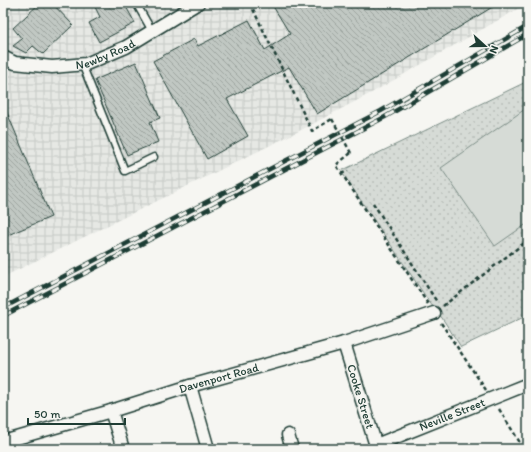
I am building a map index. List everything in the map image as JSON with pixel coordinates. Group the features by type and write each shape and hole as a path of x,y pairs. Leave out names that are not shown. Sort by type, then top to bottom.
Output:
{"street":[{"name":"Newby Road","path":"3,57 15,63 52,67 82,64 126,47 198,3"},
{"name":"Davenport Road","path":"3,442 111,411 190,386 344,343 437,310"},
{"name":"Cooke Street","path":"344,343 377,447"},
{"name":"Neville Street","path":"377,447 528,384"},
{"path":"190,386 208,449"},
{"path":"111,411 123,449"},
{"path":"288,435 292,449"}],"lane":[{"path":"136,3 152,31"},
{"path":"82,64 125,171 154,157"}],"path":[{"path":"250,3 312,131 332,119 350,153 336,165"},
{"path":"342,174 348,171"},
{"path":"373,203 437,310 528,240"}],"shaded area":[{"path":"3,3 528,3 373,92 303,129 3,277"},
{"path":"528,81 528,315 461,347 341,171"},
{"path":"528,107 528,223 495,246 441,168"}],"building":[{"path":"40,3 52,3 73,25 43,54 33,46 26,53 13,46 22,39 13,28"},
{"path":"93,3 124,3 135,23 99,42 89,23 100,17"},
{"path":"271,3 499,3 317,114 289,67 227,99 248,136 207,159 153,61 194,39 198,46 249,20 265,50 290,34"},
{"path":"136,62 160,118 150,122 158,142 127,155 95,80"},
{"path":"3,103 51,217 3,237"}],"railway":[{"path":"3,308 381,111 528,26"},
{"path":"3,316 385,117 528,34"}]}
